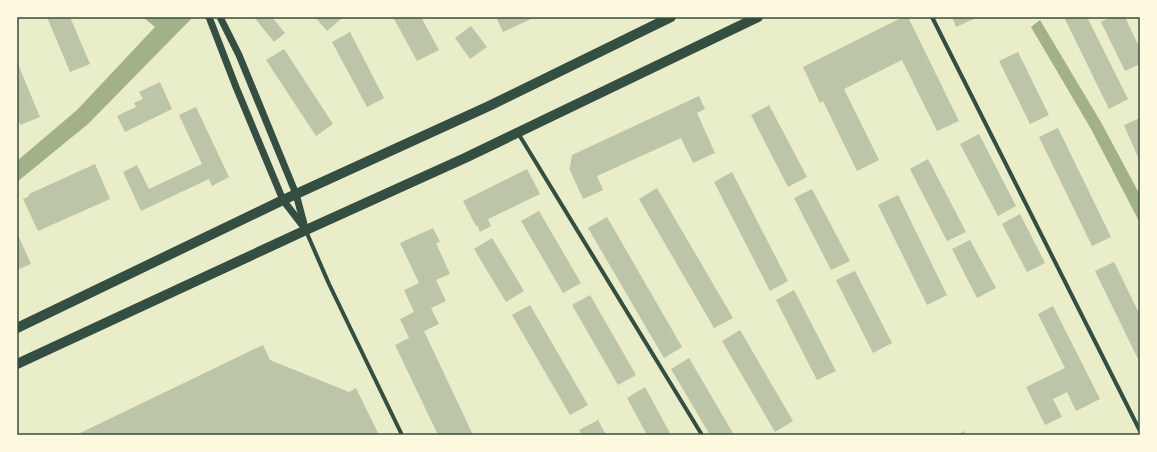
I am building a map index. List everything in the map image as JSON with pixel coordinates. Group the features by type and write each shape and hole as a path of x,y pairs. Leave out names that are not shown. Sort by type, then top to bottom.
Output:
{"main road":[{"path":"17,328 296,194 489,106 670,17"},
{"path":"17,364 464,158 758,17"}],"street":[{"path":"220,17 238,55 296,194 306,230 329,284 402,435"},
{"path":"932,17 1140,431"},
{"path":"209,18 236,87 284,200 306,230"},
{"path":"518,132 702,435"}],"shaded area":[{"path":"143,17 193,17 88,124 17,182 17,161 77,110 155,27"},
{"path":"1040,20 1102,124 1140,195 1140,223 1091,129 1031,27"}],"building":[{"path":"47,17 70,17 90,64 70,72"},
{"path":"254,17 272,17 285,33 274,42"},
{"path":"315,17 343,17 327,31"},
{"path":"393,17 421,17 439,50 417,61"},
{"path":"496,17 535,17 503,32"},
{"path":"903,17 908,17 959,121 937,131 902,60 844,89 879,160 857,171 823,101 820,103 803,67"},
{"path":"952,17 978,17 956,27"},
{"path":"1064,17 1087,17 1128,99 1109,109"},
{"path":"1111,17 1125,17 1140,49 1140,64 1125,71 1101,22"},
{"path":"471,26 487,47 470,59 455,38"},
{"path":"350,32 384,98 367,107 332,42"},
{"path":"284,49 333,124 316,136 266,60"},
{"path":"1018,52 1049,115 1030,124 999,61"},
{"path":"17,62 40,117 20,125 17,117"},
{"path":"160,82 172,109 125,132 117,116 136,107 134,103 143,99 139,92"},
{"path":"699,96 705,109 697,113 715,153 693,163 681,138 597,176 603,190 583,199 569,168 572,155"},
{"path":"769,105 807,177 788,187 751,115"},
{"path":"196,107 229,177 212,186 209,179 141,211 123,172 137,165 149,189 202,164 179,115"},
{"path":"1140,118 1140,162 1124,125"},
{"path":"1058,128 1111,237 1092,246 1039,137"},
{"path":"979,134 1016,206 998,216 960,144"},
{"path":"928,159 966,232 947,241 910,169"},
{"path":"95,164 110,199 38,231 23,199 29,196 29,194"},
{"path":"527,169 540,194 488,219 491,226 480,232 463,201"},
{"path":"732,172 788,281 770,291 714,182"},
{"path":"657,188 733,318 714,328 639,199"},
{"path":"812,189 850,261 831,270 794,198"},
{"path":"898,195 947,295 927,305 878,205"},
{"path":"539,211 581,283 563,293 521,221"},
{"path":"1020,214 1045,263 1027,272 1002,224"},
{"path":"607,217 682,347 664,358 588,228"},
{"path":"433,228 440,242 436,243 450,274 436,280 446,301 431,308 439,324 424,331 473,435 438,435 395,345 409,338 400,319 414,312 404,290 419,283 400,243"},
{"path":"17,233 31,264 17,270"},
{"path":"492,238 524,291 506,302 474,249"},
{"path":"970,240 996,288 977,298 952,249"},
{"path":"1114,262 1140,315 1140,363 1095,271"},
{"path":"855,271 892,343 873,353 836,280"},
{"path":"794,290 836,371 817,380 776,300"},
{"path":"590,295 636,375 618,385 572,305"},
{"path":"530,305 588,405 570,415 512,315"},
{"path":"1053,306 1100,399 1076,411 1067,392 1053,399 1062,417 1045,425 1026,387 1065,368 1038,314"},
{"path":"740,330 793,421 775,432 722,341"},
{"path":"263,345 270,360 349,392 356,388 379,435 76,435"},
{"path":"689,358 734,435 710,435 671,369"},
{"path":"645,387 671,435 647,435 627,398"},
{"path":"598,420 606,435 582,435 579,430"},
{"path":"964,431 966,435 957,435"}]}
